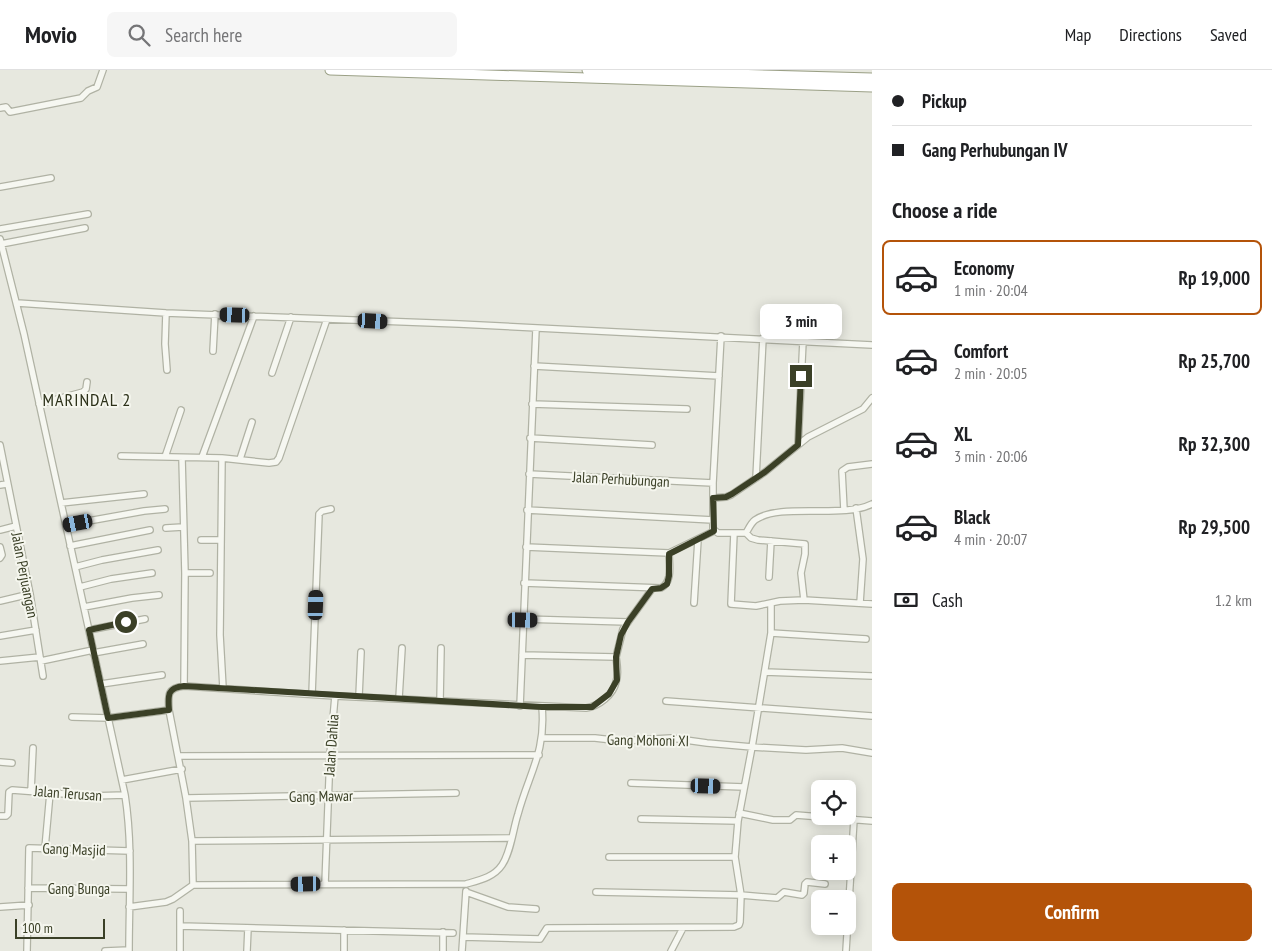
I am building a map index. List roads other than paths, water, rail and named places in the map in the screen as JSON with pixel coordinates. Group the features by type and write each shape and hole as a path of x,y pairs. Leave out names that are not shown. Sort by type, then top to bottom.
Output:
{"highway":[{"path":"330,70 872,88"},
{"path":"587,70 872,78"}],"street":[{"path":"0,108 6,107 10,112 81,98 88,91 98,87 103,70"},
{"path":"0,187 51,178"},
{"path":"0,229 88,214"},
{"path":"85,228 1,246 17,303 122,780 129,821 129,950 105,951"},
{"path":"17,303 166,313 722,336 872,345"},
{"path":"166,313 165,344 167,370"},
{"path":"213,351 215,314"},
{"path":"202,458 254,316"},
{"path":"272,373 292,317"},
{"path":"121,456 222,458 269,463 278,460 327,319"},
{"path":"520,706 536,329"},
{"path":"714,531 713,483 722,336"},
{"path":"756,478 762,338"},
{"path":"798,445 802,341"},
{"path":"534,366 719,376"},
{"path":"39,404 83,392 86,389 87,382"},
{"path":"713,498 726,497 756,478 808,437 863,408 872,398"},
{"path":"532,404 687,409"},
{"path":"165,457 181,410"},
{"path":"240,459 252,422"},
{"path":"530,438 652,445"},
{"name":"Jalan Perjuangan","path":"0,444 30,594 43,676"},
{"path":"182,458 185,573 184,686"},
{"path":"222,458 220,635 223,688"},
{"path":"844,510 842,470 848,466 872,464"},
{"name":"Jalan Perhubungan","path":"529,474 713,483"},
{"path":"0,485 7,484"},
{"path":"61,503 144,494"},
{"path":"746,533 752,522 767,515 787,512 844,510 866,507 872,504"},
{"path":"856,508 863,559 860,603"},
{"path":"66,526 144,511 165,509"},
{"path":"312,694 319,514 322,511 331,509"},
{"path":"527,510 713,520"},
{"path":"0,530 16,526"},
{"path":"166,528 183,527"},
{"path":"70,546 150,530"},
{"path":"526,547 669,554 714,531 746,533 754,539 806,544 801,573 804,600"},
{"path":"734,533 731,604 756,606 780,601 804,600 872,604"},
{"path":"201,540 220,540"},
{"path":"694,602 698,540"},
{"path":"769,577 771,541"},
{"path":"0,547 2,556 0,558"},
{"path":"75,567 158,550"},
{"path":"524,583 661,588 667,584 669,576 669,554"},
{"path":"80,587 111,579 152,573"},
{"path":"185,573 210,573"},
{"path":"193,885 192,841 182,769 169,710 170,692 173,688 184,686 335,696 586,708 598,704 609,694 617,680 616,657 621,635 652,589"},
{"path":"0,601 30,594"},
{"path":"84,607 132,598 159,596"},
{"path":"463,938 540,939 547,928 737,927 740,922 741,895 735,857 738,820 771,634 771,604"},
{"path":"89,630 144,619"},
{"path":"523,620 628,622"},
{"path":"0,636 36,630"},
{"path":"771,634 866,640"},
{"path":"0,661 40,659 143,644"},
{"path":"399,698 402,648"},
{"path":"440,701 441,648"},
{"path":"359,696 361,652"},
{"path":"522,655 616,657"},
{"path":"765,672 872,676"},
{"path":"100,684 162,675"},
{"name":"Jalan Dahlia","path":"325,884 330,754 335,696"},
{"path":"666,701 872,716"},
{"path":"129,907 173,900 193,885 466,884 488,877 497,871 506,858 521,802 539,755 542,738 542,707"},
{"path":"72,717 108,718 169,710"},
{"name":"Gang Mohoni XI","path":"542,738 595,738 621,741 672,738 752,747 806,750 842,748 872,753"},
{"path":"31,791 33,748"},
{"path":"179,756 330,754 539,755"},
{"path":"0,762 12,763"},
{"path":"122,780 182,769"},
{"path":"631,784 744,787"},
{"name":"Jalan Terusan","path":"0,816 8,815 9,792 12,790 104,797 125,794"},
{"path":"45,848 50,793"},
{"name":"Gang Mawar","path":"186,798 456,793"},
{"path":"739,814 789,821 796,815 811,816"},
{"path":"641,819 738,820"},
{"path":"856,819 872,822"},
{"path":"846,951 854,825"},
{"path":"192,841 511,838"},
{"name":"Gang Masjid","path":"28,888 28,850 30,848 130,851"},
{"path":"609,858 735,857"},
{"path":"596,892 741,895 777,898 784,892 801,896 804,894 806,883 825,884"},
{"path":"462,951 466,884"},
{"path":"27,951 28,888"},
{"name":"Gang Bunga","path":"28,888 130,888"},
{"path":"466,892 508,907 536,909"},
{"path":"0,907 29,905"},
{"path":"180,910 180,951"},
{"path":"180,926 453,933"},
{"path":"247,951 248,928"},
{"path":"671,951 683,928"},
{"path":"344,930 344,951"},
{"path":"443,932 443,951"}],"district":[{"name":"MARINDAL 2","path":"87,399"}]}
